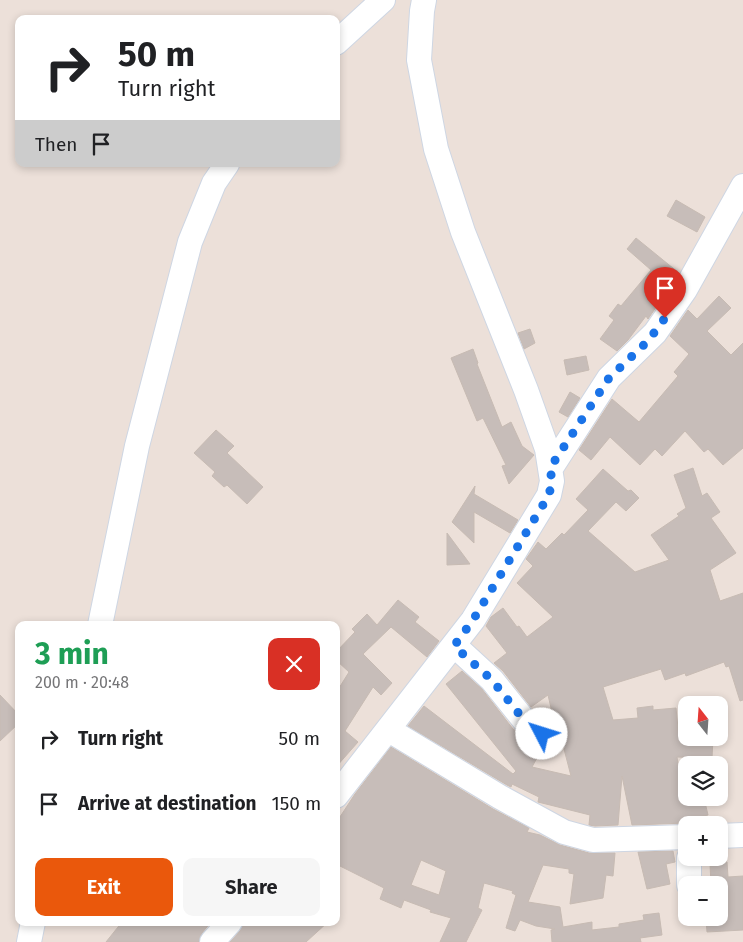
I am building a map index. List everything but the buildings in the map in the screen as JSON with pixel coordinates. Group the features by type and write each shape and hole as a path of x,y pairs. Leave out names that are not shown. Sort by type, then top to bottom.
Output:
{"street":[{"path":"340,39 383,0"},
{"path":"340,791 473,620 549,495 552,481 544,440 463,232 436,149 419,60 424,0"},
{"path":"101,621 137,446 190,242 214,183 225,167"},
{"path":"550,468 609,378 655,333 685,290 743,186"},
{"path":"454,646 492,680 524,720 542,734"},
{"path":"389,730 564,832 593,840 678,837"},
{"path":"728,836 743,835"},
{"path":"29,942 32,926"},
{"path":"212,942 226,926"}],"route":[{"path":"542,734 524,720 492,680 454,646 473,620 549,495 552,481 550,468 609,378 648,341 665,318"}]}
